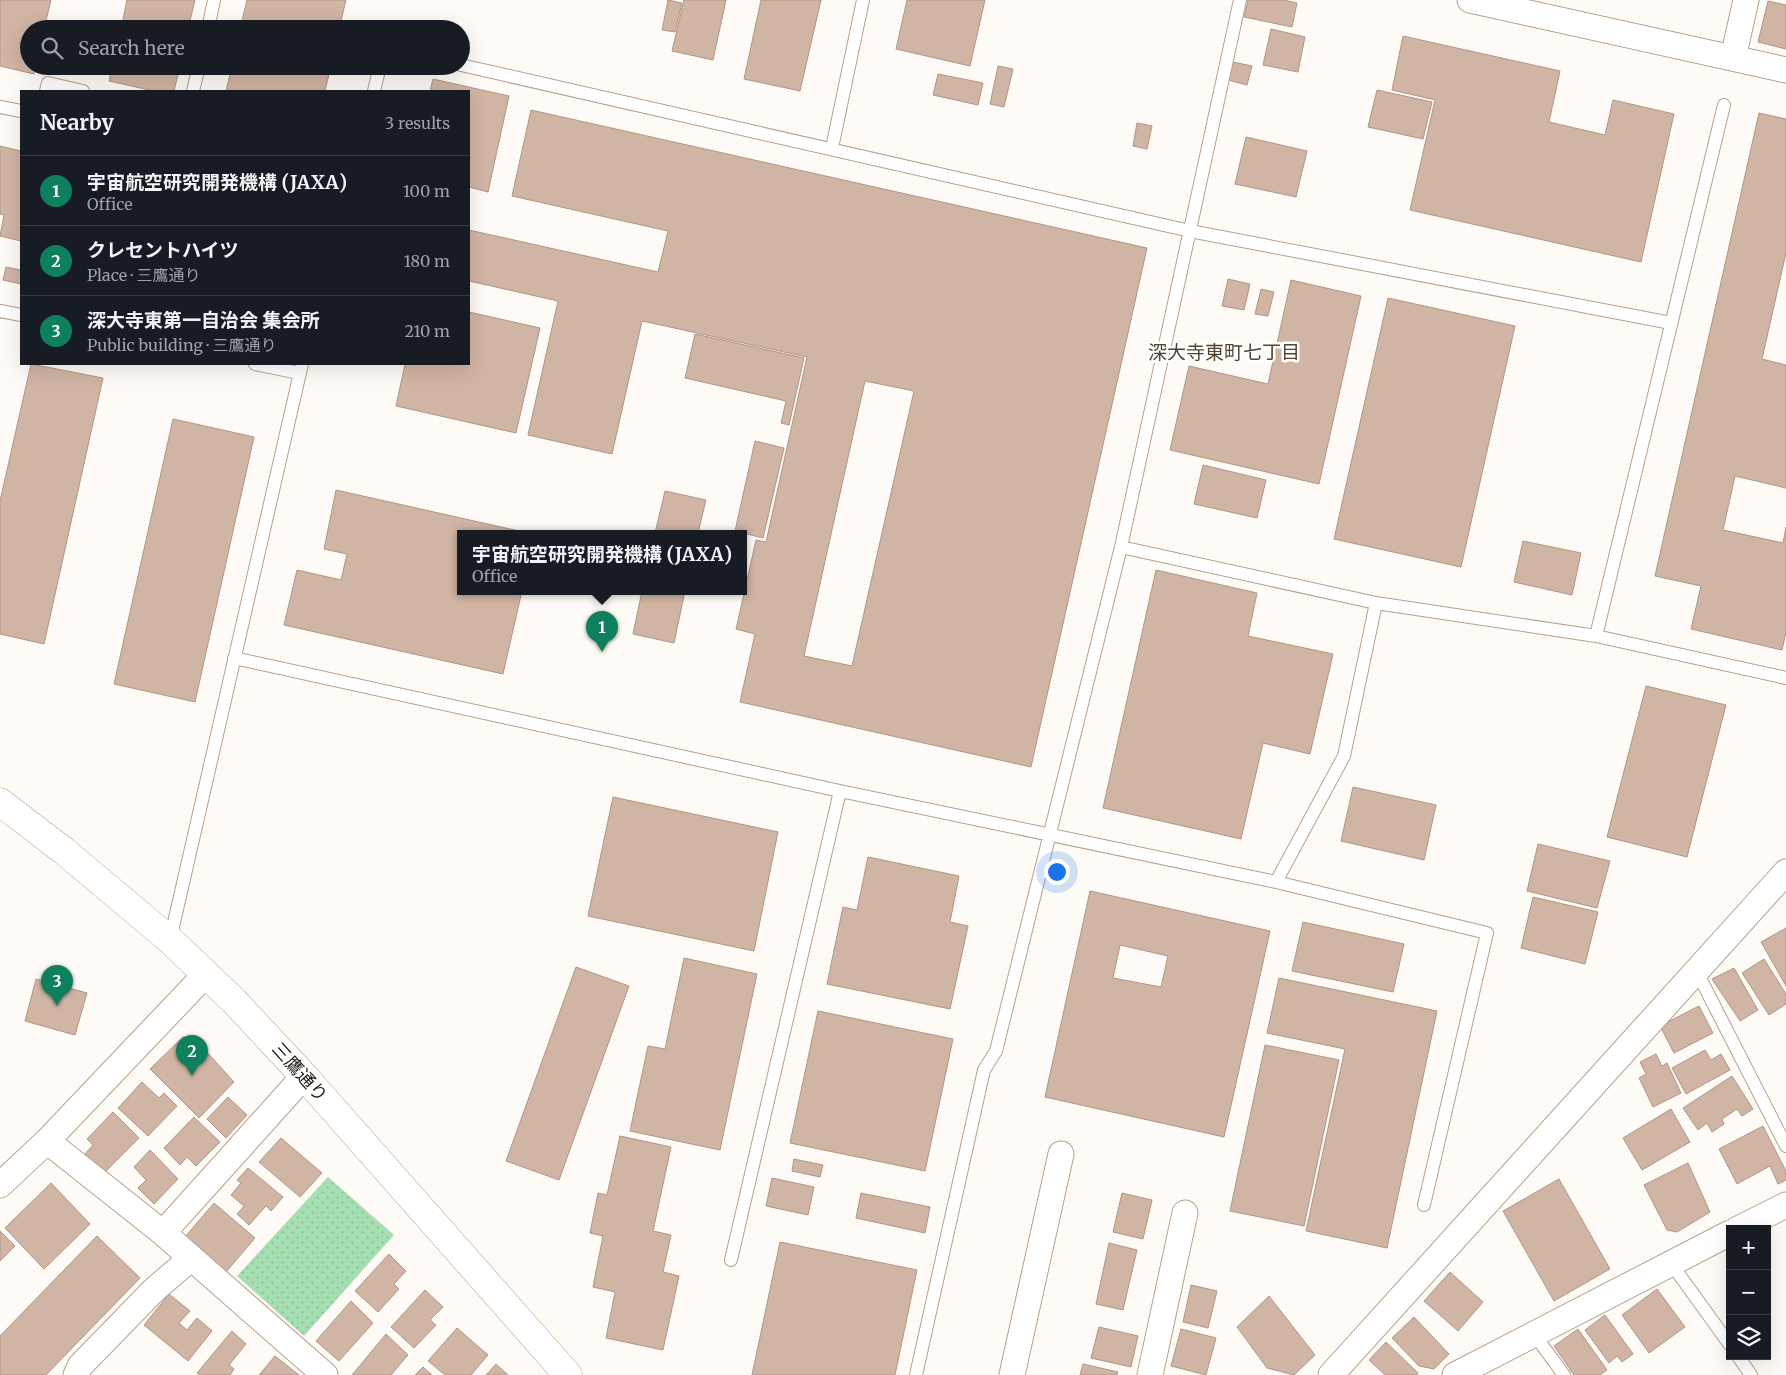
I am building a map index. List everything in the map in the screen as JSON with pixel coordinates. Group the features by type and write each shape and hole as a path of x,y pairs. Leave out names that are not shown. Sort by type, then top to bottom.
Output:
{"main road":[{"name":"三鷹通り","path":"0,802 64,851 170,940 206,974 304,1076 568,1375"}],"street":[{"path":"1470,0 1566,10 1734,58 1786,70"},
{"path":"1734,58 1746,0"},
{"path":"1331,1375 1786,872"},
{"path":"0,1185 47,1141 206,974"},
{"path":"163,1233 304,1076"},
{"path":"47,1141 163,1233 190,1260 325,1375"},
{"path":"1012,1375 1061,1154"},
{"path":"1746,1225 1786,1205"},
{"path":"1150,1375 1185,1213"},
{"path":"1455,1375 1670,1262 1726,1235"},
{"path":"76,1375 80,1366 154,1290 190,1260"}],"lane":[{"path":"210,20 214,0"},
{"path":"832,148 863,0"},
{"path":"916,1375 984,1070 996,1051 1121,547 1240,0"},
{"path":"470,67 1190,231 1671,323"},
{"path":"193,90 197,75"},
{"path":"374,90 378,75"},
{"path":"46,90 48,83 79,90"},
{"path":"1596,636 1724,105"},
{"path":"0,107 20,111"},
{"path":"0,311 20,315"},
{"path":"170,940 301,368 266,365"},
{"path":"1121,547 1376,603 1596,636 1786,678"},
{"path":"1276,882 1344,756 1376,603"},
{"path":"234,658 840,792 1049,833 1276,882 1487,933 1424,1206"},
{"path":"731,1260 840,792"},
{"path":"1696,970 1786,1146"},
{"path":"1670,1262 1726,1339"},
{"path":"1534,1334 1564,1375"},
{"path":"1741,1360 1751,1375"}],"green space":[{"path":"328,1177 394,1235 304,1336 237,1276"}],"building":[{"path":"0,0 51,0 46,20 20,20 20,71 0,66"},
{"path":"127,0 195,0 190,20 123,20"},
{"path":"247,0 346,0 341,20 242,20"},
{"path":"668,0 682,3 675,32 662,30"},
{"path":"684,0 726,0 713,60 672,51"},
{"path":"761,0 821,0 800,91 744,79"},
{"path":"907,0 985,0 970,66 896,49"},
{"path":"1248,0 1284,0 1297,3 1292,27 1244,17"},
{"path":"1768,1 1786,5 1786,49 1758,42"},
{"path":"1271,29 1305,37 1298,72 1263,65"},
{"path":"1403,36 1560,71 1549,122 1605,135 1613,100 1674,114 1641,262 1410,210 1435,100 1392,90"},
{"path":"1228,61 1252,66 1247,85 1224,79"},
{"path":"998,66 1013,69 1004,107 990,104"},
{"path":"938,74 983,83 978,105 933,95"},
{"path":"110,75 178,75 174,90 150,90 109,81"},
{"path":"230,75 329,75 325,90 226,90"},
{"path":"433,79 509,96 488,192 470,187 470,90 430,90"},
{"path":"1377,90 1432,102 1423,139 1368,127"},
{"path":"531,110 1147,248 1031,767 740,702 755,634 736,629 744,595 747,595 747,580 756,540 766,542 807,357 642,321 612,454 528,435 558,301 470,281 470,230 658,272 668,231 512,196","holes":["865,381 914,391 852,666 804,656"]},
{"path":"1759,113 1786,119 1786,253 1762,359 1786,365 1786,488 1735,476 1723,530 1783,543 1786,527 1786,632 1782,650 1691,629 1701,586 1655,576"},
{"path":"1137,123 1152,126 1147,149 1133,146"},
{"path":"1246,137 1307,151 1296,197 1235,184"},
{"path":"0,146 20,151 20,241 0,236 4,215 0,214"},
{"path":"6,267 20,270 20,284 3,280"},
{"path":"1228,279 1250,284 1244,310 1222,306"},
{"path":"1291,280 1361,296 1319,484 1170,450 1189,366 1268,384"},
{"path":"1261,289 1274,292 1268,316 1255,314"},
{"path":"1388,298 1515,326 1461,567 1334,539"},
{"path":"470,312 540,328 516,433 396,406 405,365 470,365"},
{"path":"695,334 804,358 789,425 781,423 786,401 685,378"},
{"path":"31,365 103,378 44,644 0,634 0,501"},
{"path":"173,419 254,437 195,702 114,684"},
{"path":"755,441 784,448 763,538 747,534 747,530 735,530"},
{"path":"1203,465 1266,480 1257,518 1194,504"},
{"path":"336,490 515,530 457,530 457,595 521,595 503,674 284,625 297,570 341,580 347,554 324,549"},
{"path":"665,491 706,500 699,530 656,530"},
{"path":"1523,541 1581,553 1572,595 1514,582"},
{"path":"1156,570 1257,593 1248,636 1333,654 1310,754 1263,743 1241,839 1103,808"},
{"path":"641,595 684,595 674,643 633,634"},
{"path":"1646,686 1726,705 1687,857 1607,837"},
{"path":"1353,787 1436,805 1424,860 1341,841"},
{"path":"613,797 778,832 754,951 588,916"},
{"path":"1538,844 1610,861 1597,908 1527,891"},
{"path":"868,857 959,876 950,922 968,926 950,1009 827,984 843,907 857,910"},
{"path":"1090,891 1270,931 1224,1137 1045,1097","holes":["1120,945 1168,956 1161,987 1113,978"]},
{"path":"1533,897 1598,912 1585,964 1521,948"},
{"path":"1303,922 1404,944 1393,992 1292,971"},
{"path":"1786,928 1786,986 1761,942"},
{"path":"684,958 757,974 720,1150 630,1131 648,1046 665,1049"},
{"path":"1764,959 1786,994 1786,1004 1769,1015 1742,973"},
{"path":"576,967 629,986 559,1180 506,1161"},
{"path":"1734,968 1758,1010 1740,1021 1712,979"},
{"path":"1279,978 1437,1011 1387,1248 1306,1231 1345,1049 1267,1033"},
{"path":"36,979 87,993 75,1035 25,1021"},
{"path":"1699,1006 1713,1033 1674,1053 1660,1026"},
{"path":"818,1011 953,1039 925,1171 790,1143"},
{"path":"183,1037 194,1038 234,1082 199,1118 150,1069"},
{"path":"1265,1045 1339,1060 1304,1226 1230,1211"},
{"path":"1705,1050 1711,1060 1721,1054 1730,1070 1686,1094 1672,1068"},
{"path":"1656,1054 1662,1066 1667,1063 1681,1093 1653,1107 1639,1078 1646,1074 1640,1062"},
{"path":"1732,1076 1753,1109 1742,1116 1737,1109 1722,1119 1724,1124 1712,1132 1707,1123 1698,1130 1683,1108"},
{"path":"142,1082 159,1098 164,1093 177,1106 148,1136 118,1108"},
{"path":"228,1097 247,1115 226,1138 207,1119"},
{"path":"1671,1109 1690,1142 1642,1170 1623,1138"},
{"path":"113,1112 139,1138 104,1173 85,1154 93,1145 87,1139"},
{"path":"194,1117 220,1142 196,1166 187,1157 180,1165 164,1148"},
{"path":"1763,1126 1786,1171 1786,1180 1778,1184 1770,1166 1737,1184 1719,1149"},
{"path":"620,1136 671,1147 653,1231 671,1235 663,1272 679,1276 663,1350 606,1338 615,1292 593,1287 603,1236 590,1233 598,1193 607,1195"},
{"path":"281,1138 322,1173 300,1197 259,1162"},
{"path":"150,1150 178,1179 154,1204 138,1188 146,1180 134,1167"},
{"path":"794,1159 823,1165 820,1177 792,1171"},
{"path":"1688,1163 1710,1212 1677,1232 1667,1230 1644,1185"},
{"path":"248,1168 283,1197 271,1211 266,1206 249,1225 237,1214 244,1206 231,1195 241,1183 237,1180"},
{"path":"772,1178 814,1187 808,1215 766,1206"},
{"path":"1559,1179 1610,1269 1554,1301 1503,1211"},
{"path":"51,1183 90,1224 44,1269 5,1228"},
{"path":"861,1193 930,1207 925,1233 856,1218"},
{"path":"1122,1193 1152,1200 1143,1239 1113,1232"},
{"path":"214,1203 255,1238 226,1272 185,1237"},
{"path":"0,1231 15,1246 0,1261"},
{"path":"97,1236 140,1278 46,1375 0,1375 0,1336"},
{"path":"780,1242 917,1270 895,1375 752,1375"},
{"path":"1109,1243 1137,1250 1123,1310 1096,1304"},
{"path":"389,1254 406,1271 394,1284 399,1289 378,1312 355,1291"},
{"path":"1450,1272 1483,1302 1458,1331 1424,1301"},
{"path":"1191,1285 1217,1291 1208,1328 1183,1322"},
{"path":"1657,1289 1685,1327 1649,1353 1622,1315"},
{"path":"425,1290 443,1307 430,1320 436,1325 414,1348 391,1327"},
{"path":"169,1294 190,1311 179,1323 187,1330 197,1318 212,1331 188,1361 144,1325"},
{"path":"1269,1296 1315,1355 1294,1375 1267,1368 1237,1327"},
{"path":"351,1301 373,1323 339,1361 316,1341"},
{"path":"1605,1315 1633,1354 1622,1362 1617,1356 1609,1363 1585,1330"},
{"path":"1414,1317 1449,1354 1434,1369 1419,1366 1392,1338"},
{"path":"1099,1327 1138,1336 1131,1367 1091,1358"},
{"path":"457,1328 488,1355 471,1375 445,1375 428,1361"},
{"path":"1181,1329 1216,1338 1206,1375 1171,1366"},
{"path":"1578,1329 1607,1370 1600,1375 1574,1375 1554,1346"},
{"path":"232,1331 246,1344 229,1365 234,1369 230,1375 200,1375 197,1373"},
{"path":"386,1334 408,1355 391,1375 352,1375"},
{"path":"1386,1342 1418,1373 1417,1375 1385,1375 1369,1360"},
{"path":"275,1356 299,1375 259,1375"},
{"path":"496,1364 508,1375 486,1375"},
{"path":"1083,1364 1118,1372 1117,1375 1080,1375"},
{"path":"423,1367 432,1375 415,1375"}],"place":[{"name":"宇宙航空研究開発機構 (JAXA)","path":"602,652"},
{"name":"深大寺東第一自治会 集会所","path":"57,1006"},
{"name":"クレセントハイツ","path":"192,1076"}],"district":[{"name":"深大寺東町七丁目","path":"1224,352"}]}
